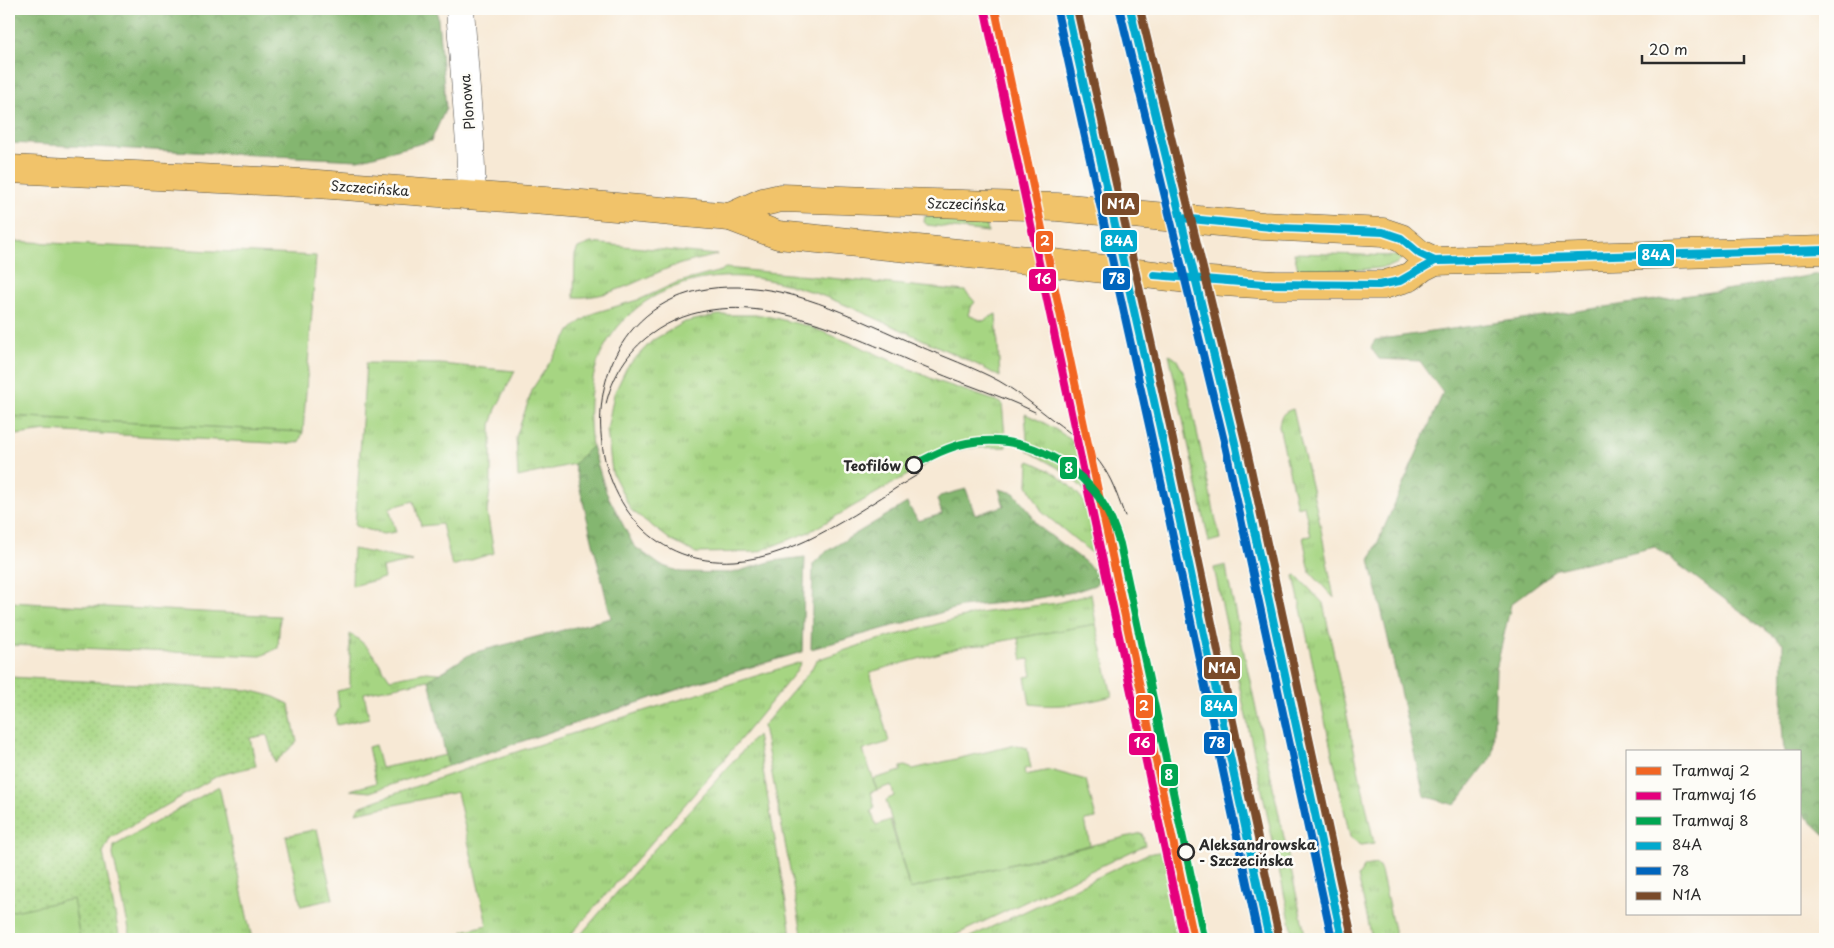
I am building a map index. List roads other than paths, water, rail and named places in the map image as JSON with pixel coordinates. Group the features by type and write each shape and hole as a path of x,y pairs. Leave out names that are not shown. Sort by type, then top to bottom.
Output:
{"main road":[{"path":"1067,9 1113,211 1269,939"},
{"path":"1130,9 1253,524 1342,939"},
{"name":"Szczecińska","path":"9,169 292,183 472,195 730,217 778,235 1196,280 1276,285 1383,285 1410,277 1435,261"},
{"name":"Szczecińska","path":"730,217 763,202 781,198 1113,211 1280,228 1383,232 1400,238 1420,254 1435,261"},
{"path":"1435,261 1825,250"}],"street":[{"name":"Plonowa","path":"460,9 472,195"}],"tram line":[{"name":"2","path":"995,9 1194,939"},
{"name":"16","path":"985,11 1184,939"},
{"path":"919,474 830,528 783,550 759,557 734,561 678,552 636,522 610,478 601,426 608,374 633,329 676,298 738,287 785,293 807,299 852,316 979,371 1006,385 1068,431 1094,455 1111,481 1125,516"},
{"path":"606,404 612,384 622,365 642,341 650,335 683,317 718,309 755,309 792,316 829,328 1035,412"},
{"name":"8","path":"914,465 946,449 967,443 1005,442 1041,452 1058,461 1088,484 1100,499 1112,520 1120,544 1204,937"}],"place":[{"name":"Teofilów","path":"914,465"},
{"name":"Aleksandrowska - Szczecińska","path":"1186,852"}]}
